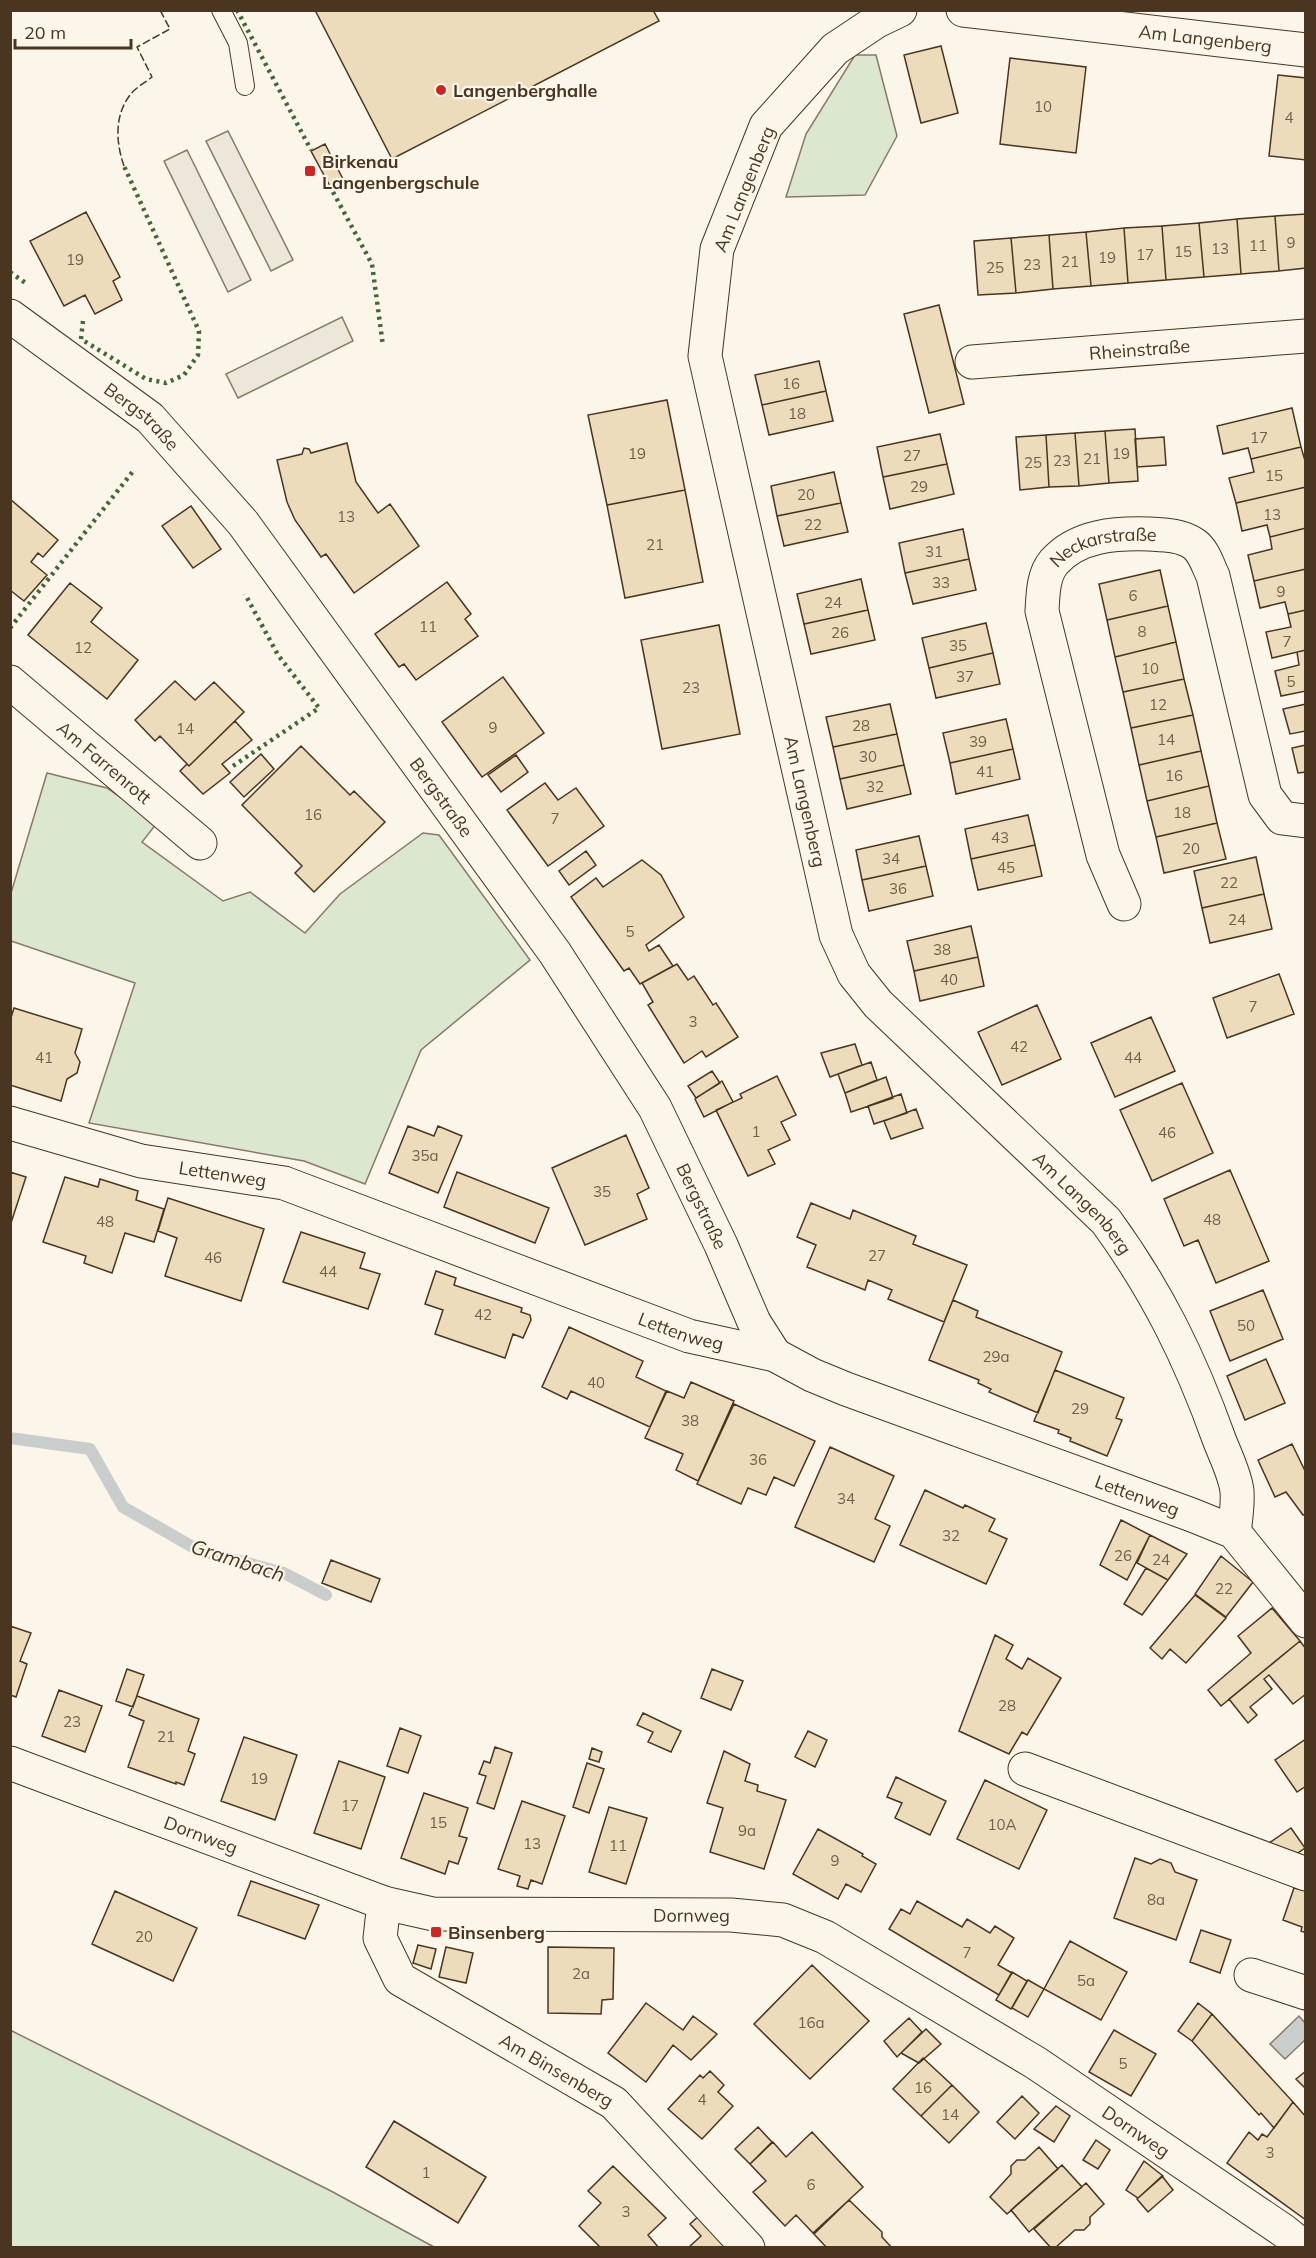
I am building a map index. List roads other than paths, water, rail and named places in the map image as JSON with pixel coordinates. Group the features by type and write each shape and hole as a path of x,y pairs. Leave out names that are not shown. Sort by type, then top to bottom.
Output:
{"street":[{"name":"Am Langenberg","path":"900,10 877,21 835,49 766,126 717,249 705,356 836,935 854,974 878,1004 1106,1221 1134,1259 1173,1328 1205,1402 1237,1489 1234,1532"},
{"name":"Am Langenberg","path":"963,10 1305,50"},
{"name":"Bergstraße","path":"10,316 150,418 243,523 555,953 655,1108 721,1245 754,1322 775,1355"},
{"name":"Rheinstraße","path":"972,363 1305,336"},
{"name":"Neckarstraße","path":"1124,904 1102,855 1042,610 1043,585 1053,563 1069,549 1081,543 1109,534 1125,533 1173,536 1196,545 1213,576 1265,795 1282,818 1305,821"},
{"name":"Am Farrenrott","path":"10,682 200,843"},
{"name":"Lettenweg","path":"10,1123 141,1161 284,1183 689,1336 775,1355 812,1375 846,1389 1192,1515 1234,1532 1305,1621"},
{"name":"Dornweg","path":"10,1763 384,1903 433,1914 731,1915 783,1920 825,1937 1036,2062 1284,2230 1305,2247"},
{"path":"1025,1769 1305,1874"},
{"name":"Am Binsenberg","path":"384,1903 380,1938 400,1979 614,2103 748,2247"},
{"path":"1251,1976 1305,1993"}],"lane":[{"path":"221,10 238,43 245,86"}],"waterway":[{"name":"Grambach","path":"10,1438 90,1449 123,1507 198,1550 284,1573 326,1595"}],"place":[{"name":"Langenberghalle","path":"441,90"},
{"name":"Birkenau Langenbergschule","path":"310,171"},
{"name":"Binsenberg","path":"436,1932"}]}
